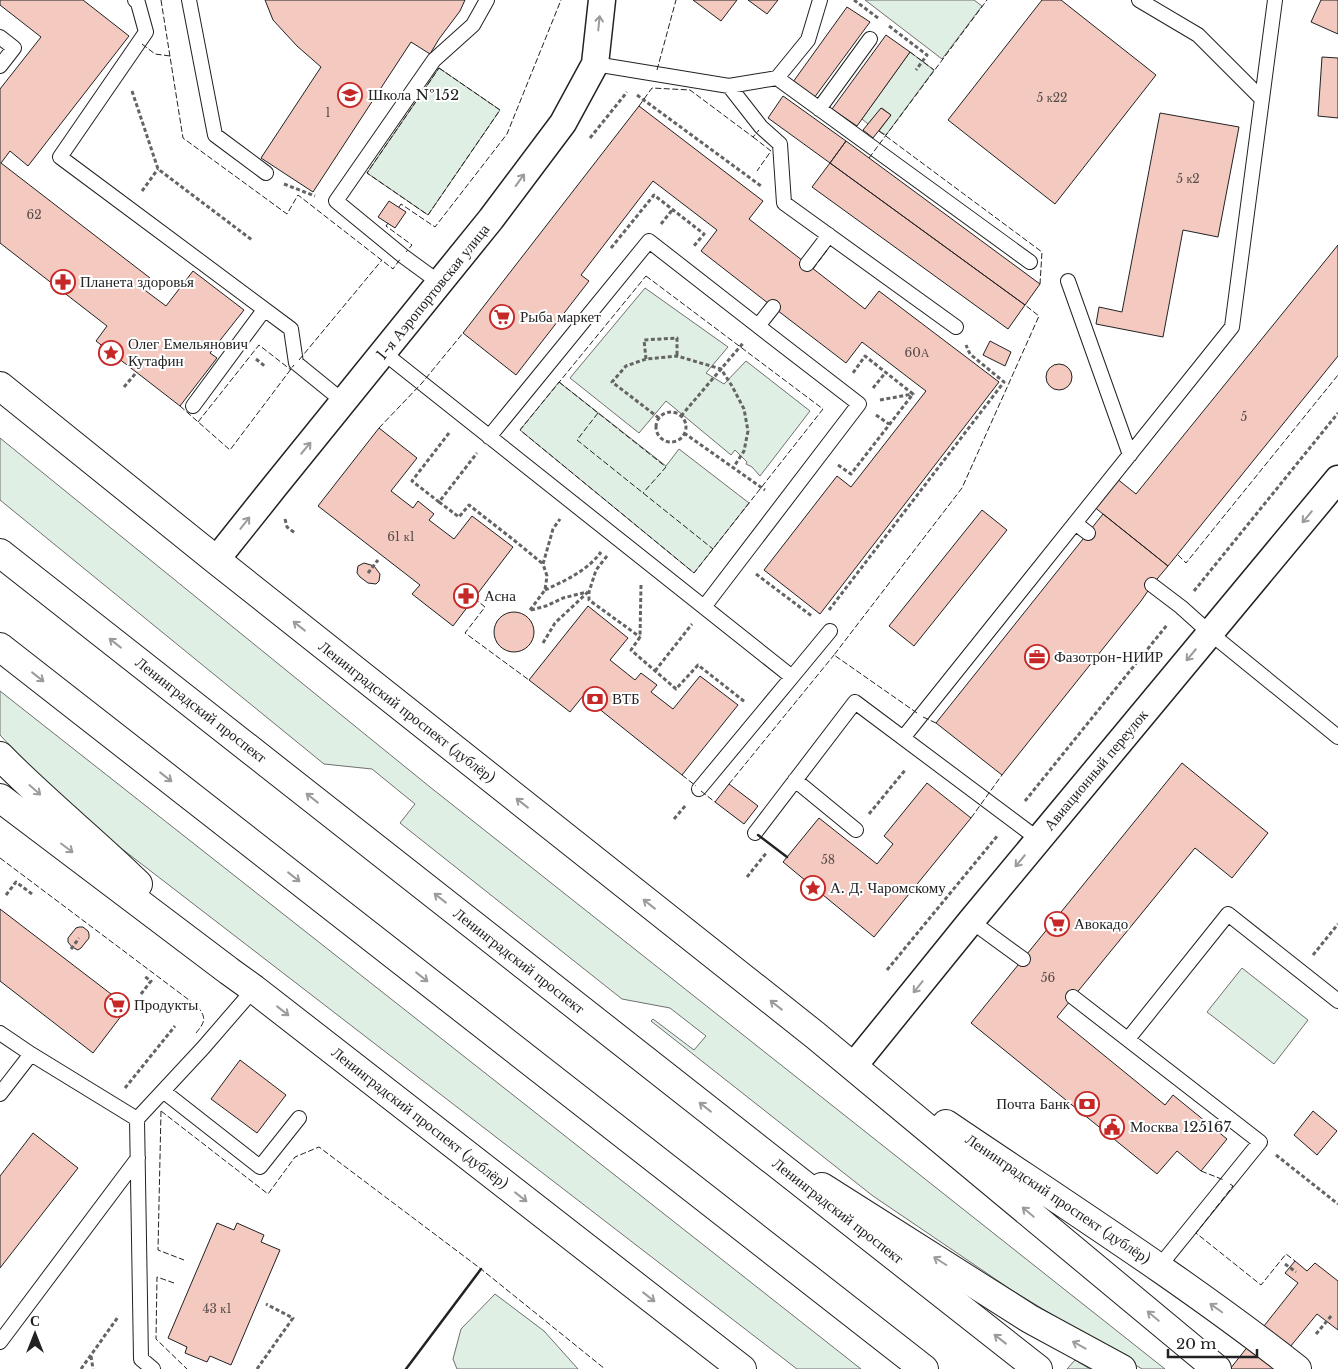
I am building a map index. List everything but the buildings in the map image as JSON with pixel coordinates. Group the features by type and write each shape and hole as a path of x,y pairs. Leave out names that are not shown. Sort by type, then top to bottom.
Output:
{"main road":[{"name":"Ленинградский проспект (дублёр)","path":"0,386 216,560 815,1035 1217,1369"},
{"name":"Ленинградский проспект","path":"0,553 1038,1369"},
{"path":"0,647 924,1369"},
{"path":"0,756 23,779 106,852 229,971"},
{"name":"Ленинградский проспект (дублёр)","path":"0,798 254,989 742,1369"},
{"name":"Ленинградский проспект (дублёр)","path":"815,1035 1158,1268 1254,1335 1297,1369"},
{"path":"744,1137 1030,1318 1122,1369"}],"street":[{"name":"1-я Аэропортовская улица","path":"216,560 491,220 563,123 595,64 602,0"},
{"name":"Авиационный переулок","path":"856,1063 1038,839 1338,480"}],"lane":[{"path":"190,0 215,135 266,173"},
{"path":"440,283 403,256 336,201 434,60 474,25 487,0"},
{"path":"595,64 729,86 777,78 808,40 820,0"},
{"path":"1140,0 1198,35 1262,99"},
{"path":"903,738 1232,327 1275,0"},
{"path":"138,1 146,32 60,157 291,330 296,363 344,402"},
{"path":"0,37 14,48 0,66"},
{"path":"819,108 870,39"},
{"path":"777,78 1030,262"},
{"path":"729,86 760,127 780,144 784,203 956,327"},
{"path":"807,264 830,235"},
{"path":"489,437 649,241 859,404 704,607"},
{"path":"1068,281 1130,455"},
{"path":"758,326 773,307"},
{"path":"193,406 264,310"},
{"path":"384,353 792,677"},
{"path":"1075,523 1088,532"},
{"path":"1152,584 1338,737"},
{"path":"699,789 792,677 825,626"},
{"path":"755,833 855,702 1038,839"},
{"path":"795,780 856,830"},
{"path":"1128,1039 1228,914 1338,1001"},
{"path":"971,921 1022,960"},
{"path":"153,1369 141,1359 137,1119 203,1048 254,989"},
{"path":"1073,997 1260,1142 1158,1268"},
{"path":"0,1033 137,1119"},
{"path":"0,1094 31,1054"},
{"path":"163,1091 260,1167 299,1118"},
{"path":"0,1342 138,1158"}],"path":[{"path":"854,0 927,55 916,70"},
{"path":"124,64 158,170 252,240"},
{"path":"636,94 784,203"},
{"path":"266,173 286,185 311,196 336,201"},
{"path":"681,416 758,326"},
{"path":"740,562 825,626 1004,382 970,354 956,327"},
{"path":"646,359 644,340 677,338 677,356"},
{"path":"659,418 612,382 626,366 646,359 677,356 721,369 744,409 748,432 744,451 733,468"},
{"path":"124,387 136,372"},
{"path":"859,404 913,394"},
{"path":"672,412 681,416 686,424 684,434 673,441 663,439 657,432 656,422 659,418 663,414 672,412"},
{"path":"888,970 1338,414"},
{"path":"463,416 412,481 459,517 469,505 543,564 547,576 545,590 530,610 546,606 563,598 589,592"},
{"path":"684,434 784,503"},
{"path":"439,502 489,437"},
{"path":"543,564 553,528 572,502"},
{"path":"545,590 574,577 595,561 617,538"},
{"path":"617,538 596,570 589,592 589,600 640,637"},
{"path":"641,557 640,637 631,650 676,689 698,665 761,714"},
{"path":"368,573 378,560"},
{"path":"543,644 555,623 589,592"},
{"path":"655,671 704,607"},
{"path":"856,830 921,751"},
{"path":"6,895 16,882 32,894"},
{"path":"1300,971 1338,924"},
{"path":"71,949 79,938"},
{"path":"142,994 151,981 144,976"},
{"path":"112,1104 175,1026"},
{"path":"1260,1142 1338,1204"},
{"path":"1285,1264 1296,1272"},
{"path":"81,1369 140,1286"},
{"path":"256,1369 293,1318 266,1304"},
{"path":"1316,1334 1332,1315"},
{"path":"91,1356 93,1369"}],"green space":[{"path":"865,0 974,0 982,6 942,59"},
{"path":"910,52 934,70 886,135 879,131 891,115 882,108 868,124 862,119"},
{"path":"439,68 500,110 428,215 367,173"},
{"path":"645,288 728,347 706,373 724,384 746,361 810,411 760,476 752,467 746,464 747,462 735,450 731,455 666,401 639,433 570,378"},
{"path":"559,382 666,466 679,449 749,503 694,573 520,430"},
{"path":"0,438 430,787 1165,1369 1142,1369 1013,1291 873,1196 651,1021 653,1019 694,1050 706,1036 670,1008 622,999 400,823 415,804 372,769 324,764 0,500"},
{"path":"0,691 861,1369 797,1369 113,842 32,769 0,735"},
{"path":"1242,968 1308,1020 1274,1064 1207,1012"},
{"path":"495,1294 544,1331 578,1369 457,1369 453,1359 461,1329"},
{"path":"1075,1360 1090,1369 1067,1369"}],"fence":[{"path":"161,0 183,138 287,214 298,195 393,269 401,258"},
{"path":"399,207 401,204 435,227 507,134 561,0"},
{"path":"657,70 676,0"},
{"path":"869,158 987,0"},
{"path":"142,44 155,54 170,56"},
{"path":"910,52 934,70"},
{"path":"439,68 500,110 428,215 367,173 439,68"},
{"path":"639,106 652,88 690,90 753,137 759,130"},
{"path":"879,131 1042,252 1040,284"},
{"path":"753,137 771,151 757,171"},
{"path":"388,223 386,226 412,245 406,252"},
{"path":"813,269 828,249"},
{"path":"299,360 382,260"},
{"path":"646,276 823,409 694,573 520,430 646,276"},
{"path":"917,713 834,655 962,488 1039,316 1025,305"},
{"path":"379,428 422,383 463,333"},
{"path":"198,422 259,345 291,370"},
{"path":"180,406 230,450 294,365"},
{"path":"1178,555 1186,563 1338,375"},
{"path":"559,382 666,467 643,493"},
{"path":"598,413 577,440 713,549"},
{"path":"474,598 485,607 465,633 529,680"},
{"path":"729,784 834,655"},
{"path":"923,717 936,723"},
{"path":"682,775 696,786"},
{"path":"971,818 1002,775"},
{"path":"701,791 715,802"},
{"path":"0,858 197,1006 204,1020 196,1033"},
{"path":"161,1111 268,1194 295,1157 319,1147 481,1269 605,1369"},
{"path":"161,1111 158,1250 184,1260"},
{"path":"1201,1171 1224,1180"},
{"path":"1230,1184 1233,1186 1196,1233 1261,1285 1286,1254 1295,1261"},
{"path":"174,1283 157,1277 156,1339 187,1369"}],"wall":[{"path":"758,835 787,857"},
{"path":"406,1369 481,1269"}],"place":[{"name":"Школа №152","path":"350,95"},
{"name":"Планета здоровья","path":"63,282"},
{"name":"Рыба маркет","path":"502,317"},
{"name":"Олег Емельянович Кутафин","path":"111,353"},
{"name":"Асна","path":"466,596"},
{"name":"Фазотрон-НИИР","path":"1037,657"},
{"name":"ВТБ","path":"595,699"},
{"name":"А. Д. Чаромскому","path":"813,888"},
{"name":"Авокадо","path":"1057,924"},
{"name":"Продукты","path":"117,1005"},
{"name":"Почта Банк","path":"1087,1104"},
{"name":"Москва 125167","path":"1112,1127"}]}
